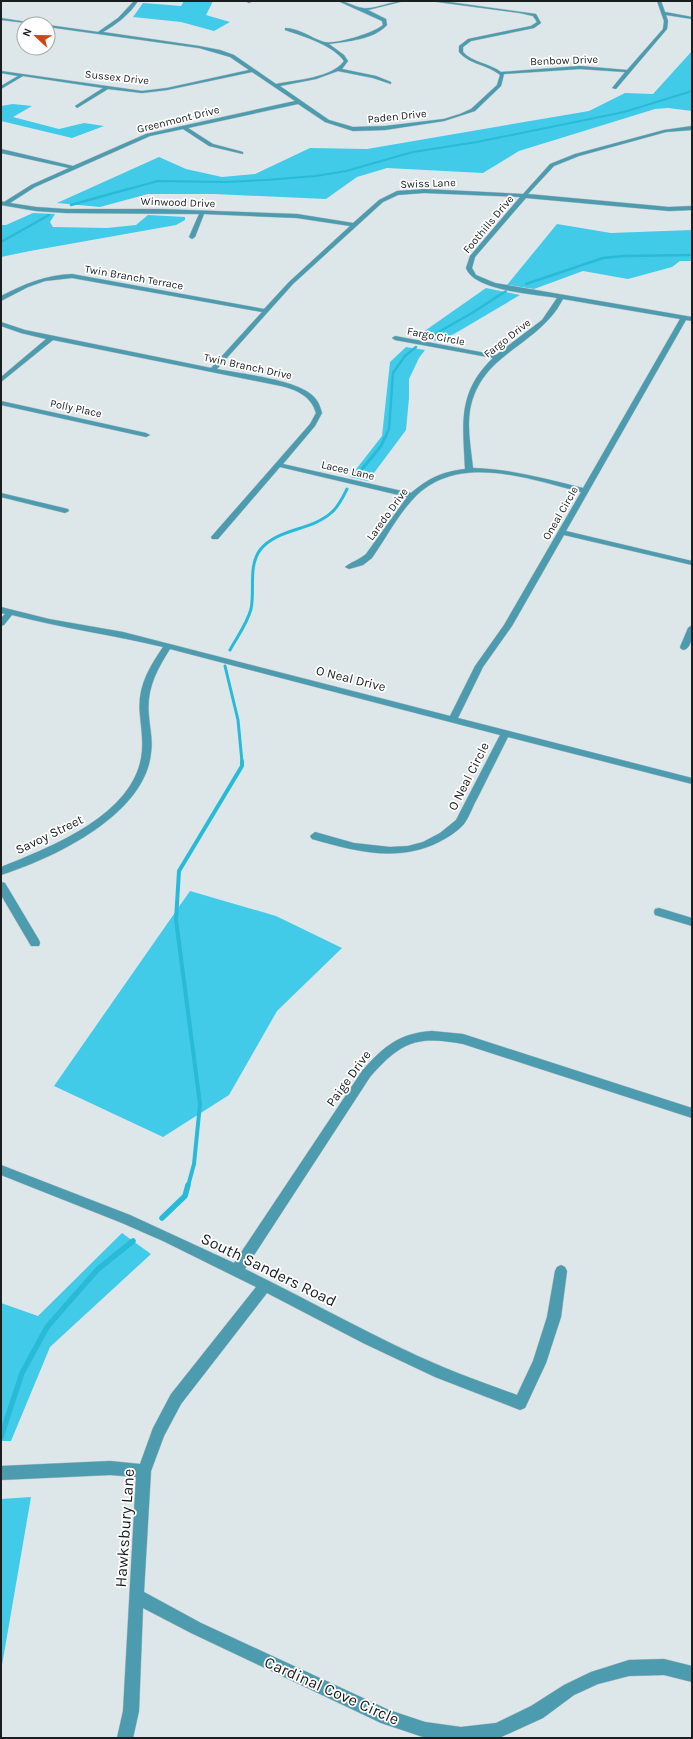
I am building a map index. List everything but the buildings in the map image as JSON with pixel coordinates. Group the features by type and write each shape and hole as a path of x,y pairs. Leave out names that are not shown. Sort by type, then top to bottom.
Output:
{"street":[{"path":"99,33 124,16 136,1"},
{"path":"323,44 377,32 383,27 385,22 384,20 364,10 340,1"},
{"path":"364,10 402,1"},
{"path":"432,1 460,3 520,12 534,15 538,19 539,23 532,27 476,38 466,42 461,47 461,52 465,56 500,73"},
{"path":"614,88 665,29 667,23 659,1"},
{"path":"664,13 692,18"},
{"path":"1,19 16,21"},
{"name":"Paden Drive","path":"56,27 211,49 228,54 327,121 340,126 353,128 377,129 444,120 462,115 476,108 499,85 502,78 500,73"},
{"path":"275,86 324,75 340,70 345,65 344,57 308,35 287,29"},
{"name":"Benbow Drive","path":"500,73 571,67 592,67 628,71"},
{"name":"Sussex Drive","path":"1,72 135,92 159,91 253,70"},
{"path":"340,70 389,83"},
{"path":"1,88 22,75"},
{"path":"77,107 106,88"},
{"name":"Greenmont Drive","path":"2,203 33,186 138,139 182,127 299,102"},
{"path":"182,127 211,146 241,153"},
{"name":"Foothills Drive","path":"688,318 494,284 478,279 469,271 468,267 472,257 548,168 563,160 666,131 692,128"},
{"path":"1,151 74,168"},
{"name":"Swiss Lane","path":"213,370 301,273 387,197 404,192 475,192 525,195 669,209 692,208"},
{"name":"Winwood Drive","path":"2,203 57,210 131,210 297,216 355,225"},
{"path":"192,237 202,213"},
{"name":"Twin Branch Terrace","path":"1,299 39,280 54,276 72,276 266,311"},
{"name":"Fargo Drive","path":"469,470 467,411 469,399 475,384 496,357 545,320 561,296"},
{"name":"Oneal Circle","path":"453,719 479,666 508,626 561,532 688,318"},
{"name":"Twin Branch Drive","path":"1,324 12,329 52,338 291,386 306,393 316,403 319,413 317,418 279,465 215,537"},
{"path":"1,380 52,338"},
{"name":"Fargo Circle","path":"395,338 496,357"},
{"name":"Polly Place","path":"1,403 146,435"},
{"name":"Lacee Lane","path":"279,465 412,496"},
{"name":"Laredo Drive","path":"349,567 360,563 369,556 412,496 420,488 438,478 469,470 484,470 585,491"},
{"path":"1,495 65,510"},
{"path":"561,532 692,563"},
{"name":"O Neal Drive","path":"1,610 49,622 123,635 168,646 692,781"},
{"path":"1,623 11,612"},
{"path":"684,647 692,628"},
{"name":"Savoy Street","path":"1,871 52,850 85,834 101,822 126,797 140,774 147,753 147,732 143,698 146,682 168,646"},
{"name":"O Neal Circle","path":"315,836 358,848 380,852 408,850 438,840 460,822 505,733"},
{"path":"1,886 35,943"},
{"path":"658,912 692,922"},
{"name":"Paige Drive","path":"236,1271 366,1074 380,1056 394,1045 411,1037 430,1034 444,1034 462,1038 692,1113"},
{"name":"South Sanders Road","path":"1,1170 126,1219 310,1307 368,1338 426,1365 520,1404 539,1363 554,1317 561,1271"},
{"name":"Hawksbury Lane","path":"125,1738 131,1711 144,1470 158,1433 176,1398 265,1285"},
{"path":"1,1473 110,1468 144,1470"},
{"name":"Cardinal Cove Circle","path":"137,1596 196,1628 387,1717 425,1730 461,1736 497,1731 538,1712 569,1690 596,1677 629,1668 664,1667 692,1674"}],"shaded area":[{"path":"184,1 213,1 206,15 230,22 214,31 181,22 133,17 143,3 181,6"},
{"path":"692,51 692,111 668,108 655,109 519,151 483,173 387,168 357,177 326,199 214,194 148,194 100,207 57,203 159,157 186,169 222,177 255,174 310,148 367,149 589,111 625,93 653,94"},
{"path":"13,104 32,106 13,117 59,129 84,123 104,126 72,138 1,121 1,106"},
{"path":"33,213 55,214 50,222 53,227 107,228 136,225 148,215 185,217 185,220 176,225 1,257 1,225 6,225"},
{"path":"557,224 611,233 692,230 692,261 680,261 672,267 628,279 583,271 534,289 507,285"},
{"path":"486,288 520,295 454,334 437,341 416,337"},
{"path":"406,347 425,350 419,358 409,379 406,430 368,481 350,477 382,436 390,362"},
{"path":"190,891 276,916 342,948 277,1011 229,1095 163,1137 54,1086"},
{"path":"122,1233 151,1254 50,1347 11,1441 1,1441 1,1303 38,1316"},
{"path":"31,1497 1,1671 1,1499"}],"waterway":[{"path":"125,190 158,181 226,182 266,180 316,176 346,171 413,152 477,142 624,112 692,91"},
{"path":"71,205 128,189"},
{"path":"1,242 49,215"},
{"path":"526,284 603,258 624,256 692,255"},
{"path":"428,338 472,313 506,291"},
{"path":"385,438 389,429 393,373 405,356 416,347"},
{"path":"358,474 381,446 385,437"},
{"path":"230,650 251,609 254,563 260,550 276,537 315,523 324,518 337,507 347,489"},
{"path":"225,666 238,720 242,762"},
{"path":"188,1186 194,1164 200,1104 176,920 179,871 242,766 242,762"},
{"path":"162,1218 185,1196 188,1185"},
{"path":"1,1437 22,1373 47,1327 98,1269 133,1241"}]}
